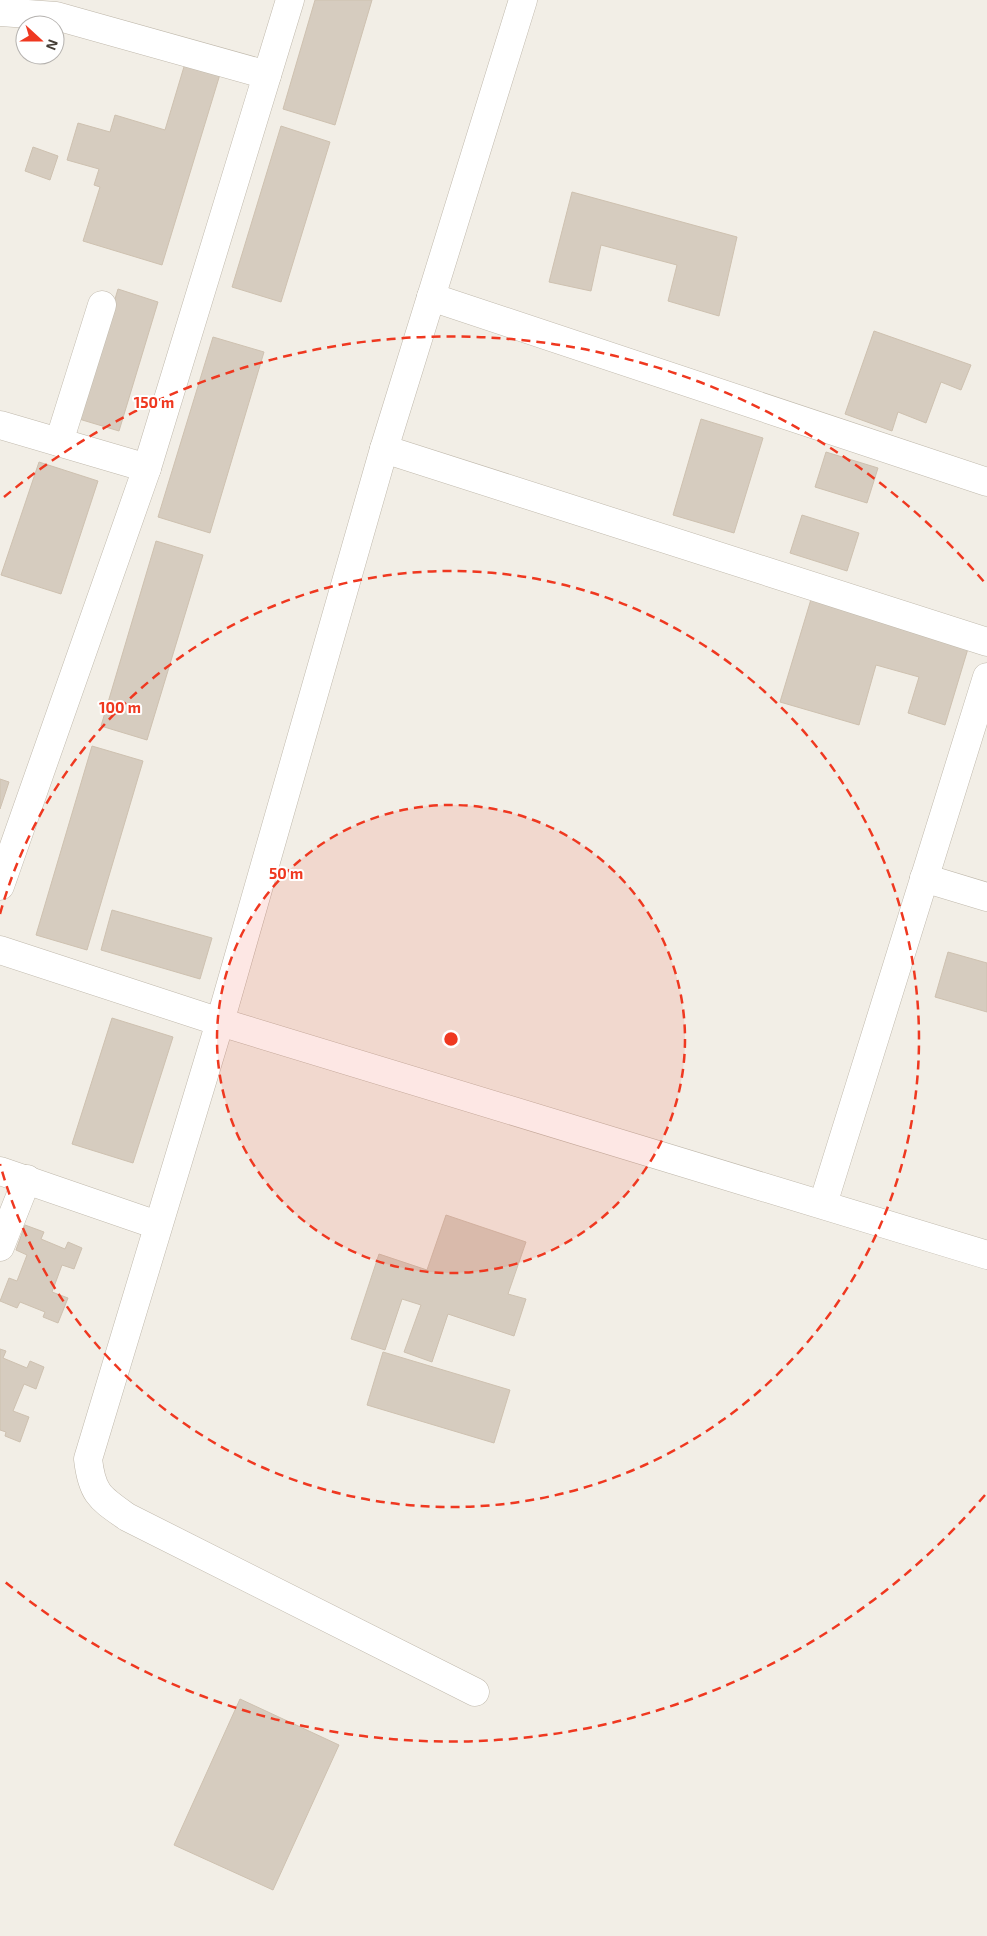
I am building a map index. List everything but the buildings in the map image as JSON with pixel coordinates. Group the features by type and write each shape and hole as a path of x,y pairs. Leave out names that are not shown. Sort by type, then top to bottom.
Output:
{"lane":[{"path":"0,886 146,468 290,0"},
{"path":"475,1692 127,1517 101,1498 90,1480 88,1459 157,1225 220,1022 384,449 523,0"},
{"path":"0,12 56,16 267,75"},
{"path":"431,297 987,482"},
{"path":"59,442 102,305"},
{"path":"0,425 146,468"},
{"path":"384,449 987,642"},
{"path":"823,1204 987,677"},
{"path":"924,878 987,897"},
{"path":"0,950 220,1022 987,1255"},
{"path":"0,1171 157,1225"},
{"path":"0,1247 27,1179"}]}
